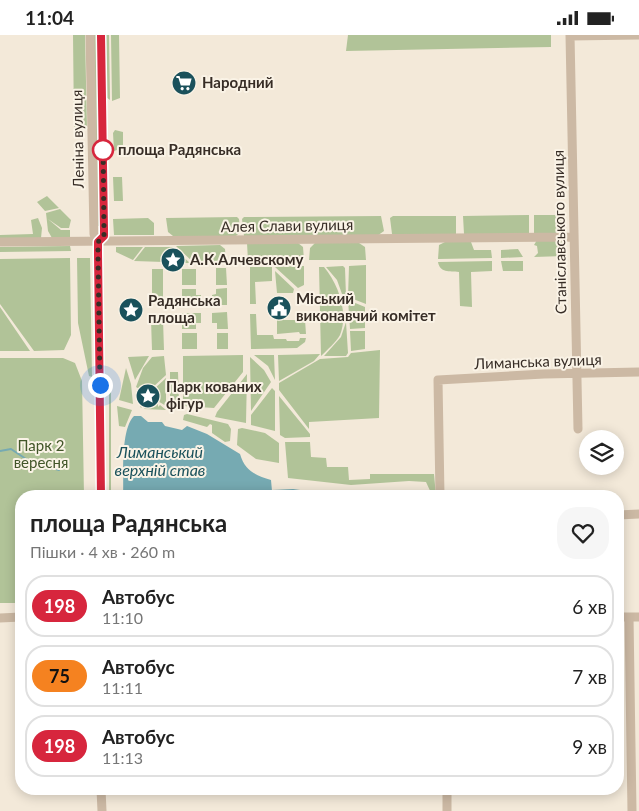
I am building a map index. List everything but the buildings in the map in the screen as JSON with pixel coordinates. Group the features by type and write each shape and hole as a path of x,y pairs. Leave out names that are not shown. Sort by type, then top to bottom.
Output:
{"street":[{"name":"Леніна вулиця","path":"90,35 94,234 98,242 101,490"},
{"name":"Леніна вулиця","path":"98,242 104,236 101,35"},
{"path":"570,36 639,35"},
{"name":"Станіславського вулиця","path":"570,36 578,429"},
{"name":"Алея Слави вулиця","path":"0,242 574,237"},
{"name":"Лиманська вулиця","path":"440,490 438,380 639,372"},
{"path":"624,515 639,514"},
{"path":"0,618 15,617"},
{"path":"624,617 639,617"},
{"path":"629,617 632,811"},
{"path":"101,795 102,811"},
{"path":"447,795 447,811"}],"green space":[{"path":"73,35 85,35 87,128 77,131 74,126"},
{"path":"93,35 97,35 101,226 97,226"},
{"path":"104,35 109,35 110,100 106,97"},
{"path":"111,35 119,35 120,98 112,101"},
{"path":"348,35 551,35 551,47 346,51"},
{"path":"115,130 123,132 123,148 114,151 113,133"},
{"path":"113,177 122,177 123,201 114,201"},
{"path":"47,196 59,208 45,211 37,202"},
{"path":"60,209 71,220 69,228 61,228 48,219 61,230 70,230 70,238 52,238 48,231 46,213"},
{"path":"529,215 529,234 464,234 463,216"},
{"path":"534,215 561,215 562,233 534,233"},
{"path":"381,216 384,231 377,236 244,236 242,219 244,217"},
{"path":"393,216 456,216 456,234 392,234 390,218"},
{"path":"237,217 239,219 240,232 236,236 173,236 168,232 166,218"},
{"path":"38,218 42,228 41,238 0,239 0,235 33,234 31,220"},
{"path":"148,218 154,223 154,235 114,235 113,219"},
{"path":"537,240 562,241 564,256 534,257 538,253 537,246 534,245"},
{"path":"445,242 471,242 474,250 491,250 492,258 438,259 439,245"},
{"path":"247,243 298,243 303,247 304,260 248,261"},
{"path":"315,243 359,243 365,247 366,260 309,260 310,248"},
{"path":"220,245 225,249 226,261 194,263 176,246"},
{"path":"70,246 71,251 0,252 0,247"},
{"path":"116,247 143,247 133,260 116,252"},
{"path":"145,247 172,247 190,263 182,263 181,258 164,258 164,262 134,261"},
{"path":"518,249 523,257 501,258 501,250"},
{"path":"70,258 71,335 64,350 34,351 0,304 0,259"},
{"path":"77,258 90,258 92,377 89,376 78,323"},
{"path":"492,261 492,271 471,272 472,307 460,306 459,272 443,270 438,262"},
{"path":"501,261 523,261 523,271 503,271"},
{"path":"366,265 366,304 348,297 349,266"},
{"path":"304,266 304,285 298,288 275,267"},
{"path":"343,266 345,268 346,296 342,294 337,280 326,267"},
{"path":"250,267 272,267 272,281 255,282 256,304 250,304"},
{"path":"319,267 324,267 334,282 343,308 340,335 321,356"},
{"path":"216,268 226,268 227,285 216,285"},
{"path":"152,269 163,269 163,298 152,298"},
{"path":"182,269 196,269 196,285 182,285"},
{"path":"275,271 294,289 293,293 277,293"},
{"path":"227,288 227,305 212,305 212,295 216,294 216,289"},
{"path":"182,289 196,289 196,295 201,295 201,305 182,305"},
{"path":"348,300 365,307 365,328 350,329"},
{"path":"0,307 30,351 0,351"},
{"path":"227,312 228,329 217,329 217,323 212,323 212,313"},
{"path":"182,313 201,313 201,323 196,323 196,329 182,329"},
{"path":"250,314 256,314 257,335 273,335 274,339 286,339 287,341 299,341 300,338 306,338 305,342 297,348 251,349"},
{"path":"151,320 163,320 164,350 152,350"},
{"path":"277,320 305,320 306,334 300,334 299,332 277,334"},
{"path":"346,322 348,353 346,356 324,356 341,337"},
{"path":"350,331 365,331 365,349 351,351"},
{"path":"182,333 197,333 197,349 182,349"},
{"path":"217,333 228,333 228,349 217,349"},
{"path":"380,350 379,418 309,422 309,429 279,390 279,383 320,359 348,357 351,353"},
{"path":"320,354 314,361 279,381 278,355"},
{"path":"243,355 243,372 214,408 183,406 183,356"},
{"path":"254,355 274,355 275,380 268,366"},
{"path":"149,356 135,380 128,357"},
{"path":"164,356 166,375 152,388 149,387 147,389 149,391 147,394 136,387 143,368 152,357"},
{"path":"250,357 264,370 271,382 251,411"},
{"name":"Парк 2 вересня","path":"0,358 63,358 75,363 82,381 84,490 15,490 15,603 0,603"},
{"path":"126,368 131,384 133,404 119,400"},
{"path":"170,372 178,372 179,405 170,405"},
{"path":"247,374 246,423 215,417 217,412"},
{"path":"166,378 166,406 153,398 156,393 153,390"},
{"path":"272,388 275,391 275,431 251,425 251,415"},
{"path":"111,391 111,490 109,490 109,393"},
{"path":"147,396 158,404 158,407 160,405 166,410 144,409 149,403 147,401 141,408 140,406"},
{"path":"279,396 310,434 310,437 285,438 280,435"},
{"path":"117,406 132,410 125,427 119,426"},
{"path":"187,414 228,424 231,429 230,441 225,442 212,433 212,425 210,424 207,427 183,420 184,415"},
{"path":"242,428 265,433 279,443 279,463 256,459 237,445 238,429"},
{"path":"285,442 310,442 311,457 326,458 327,467 348,467 349,480 370,479 370,474 434,474 435,490 430,490 426,482 409,481 351,485 288,478"}],"water":[{"name":"Лиманський верхній став","path":"134,416 141,416 148,422 162,422 165,426 182,430 187,426 207,434 240,454 251,472 271,480 272,490 123,490 125,442"}],"waterway":[{"path":"0,451 11,449 29,461 59,470"}],"bus line":[{"name":"198","path":"101,35 104,236 98,242 101,490"}],"place":[{"name":"Народний","path":"184,83"},
{"name":"площа Радянська","path":"103,150"},
{"name":"А.К.Алчевскому","path":"173,260"},
{"name":"Міський виконавчий комітет","path":"279,308"},
{"name":"Радянська площа","path":"131,310"},
{"name":"Парк кованих фігур","path":"148,396"}],"route":[{"path":"100,385 98,242 104,236 103,142 103,150"}]}
